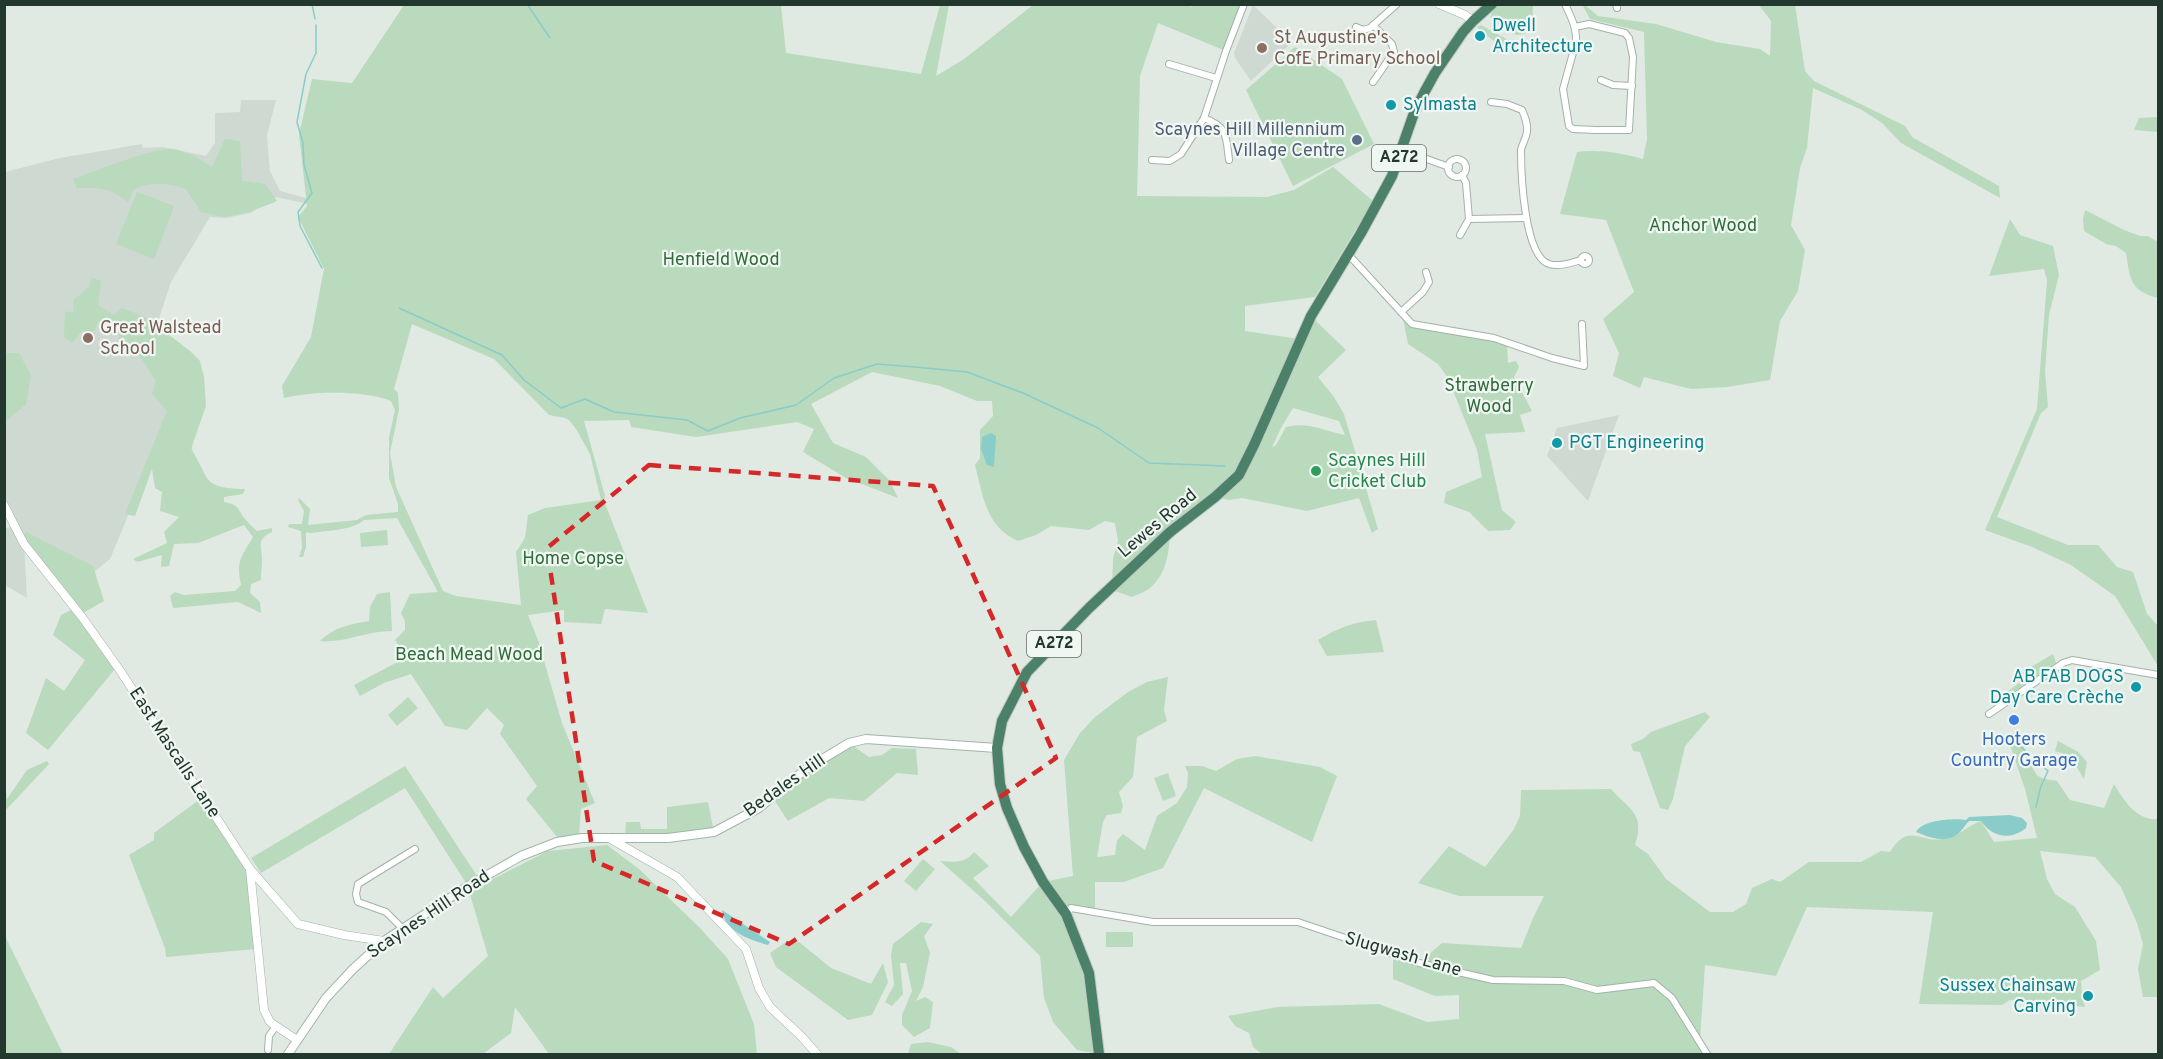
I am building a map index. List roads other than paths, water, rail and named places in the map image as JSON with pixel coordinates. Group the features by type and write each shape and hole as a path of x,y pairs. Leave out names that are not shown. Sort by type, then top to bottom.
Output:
{"highway":[{"name":"A272","path":"1473,21 1492,4"},
{"name":"Lewes Road","path":"1099,1054 1089,974 1066,914 1039,873 1007,808 1000,784 997,748 1002,721 1027,672 1115,583 1170,532 1239,475 1311,316 1382,195 1402,150 1414,113 1434,73 1473,21"}],"main road":[{"name":"Bedales Hill","path":"609,838 668,838 714,832 759,808 806,769 849,743 866,739 997,748"},
{"name":"Scaynes Hill Road","path":"288,1054 326,998 384,941 468,886 521,856 557,842 591,837 609,838"}],"street":[{"path":"1152,160 1170,161 1181,154 1204,118 1216,78 1244,4"},
{"path":"1356,27 1363,30 1373,25 1397,4"},
{"path":"1439,4 1473,21"},
{"path":"1565,4 1575,27 1576,42 1563,89 1569,126 1573,129 1629,130 1633,57 1629,38 1625,33 1590,24 1575,27"},
{"path":"1373,25 1392,44 1394,52 1373,82"},
{"path":"1169,64 1216,78"},
{"path":"1601,80 1613,85 1632,86"},
{"path":"1491,102 1507,104 1522,110 1526,122 1527,133 1521,146 1526,218 1536,255 1550,265 1563,265 1581,260"},
{"path":"1204,118 1218,123 1224,131 1229,160"},
{"path":"1402,150 1449,167 1452,174 1462,175"},
{"path":"1449,167 1454,160 1462,160 1466,168 1462,175"},
{"path":"1460,235 1469,219 1466,183 1462,175"},
{"path":"1469,219 1526,218"},
{"path":"1348,254 1412,324 1494,338 1552,358 1584,366 1582,324"},
{"path":"1401,312 1423,292 1429,282 1426,272"},
{"name":"East Mascalls Lane","path":"4,505 24,544 82,617 111,658 250,869 264,1010 270,1022 297,1040"},
{"path":"1989,714 2063,663 2072,660 2158,675"},
{"path":"609,838 677,877 746,949 759,988 770,1008 817,1054"},
{"path":"403,929 386,912 358,902 356,894 358,884 415,849"},
{"path":"250,869 298,924 344,935 384,941"},
{"name":"Slugwash Lane","path":"1066,914 1071,908 1153,922 1298,922 1419,963 1493,980 1564,981 1597,990 1654,983 1672,998 1707,1054"},
{"path":"268,1050 269,1036 276,1026"}],"water":[{"path":"991,433 996,436 994,467 987,465 981,449 982,437"},
{"path":"2010,815 2022,818 2027,823 2026,828 2008,836 1990,831 1981,821 1969,821 1959,833 1949,838 1933,838 1916,832 1931,822"},
{"path":"722,910 770,942 768,945 739,934 728,924"}],"waterway":[{"path":"312,4 315,19"},
{"path":"527,4 550,38"},
{"path":"316,25 316,53 306,74 297,122 303,143 304,165 312,193 298,212 300,226 322,268"},
{"path":"399,308 502,355 524,380 561,408 585,399 614,412 687,420 708,431 740,418 796,405 834,378 877,364 915,367 967,372 1023,393 1098,428 1149,463 1225,466"},
{"path":"2019,736 2021,747 2048,771 2041,786 2036,807"}],"place":[{"name":"Dwell Architecture","path":"1480,36"},
{"name":"St Augustine's CofE Primary School","path":"1262,48"},
{"name":"Sylmasta","path":"1391,105"},
{"name":"Scaynes Hill Millennium Village Centre","path":"1357,140"},
{"name":"Great Walstead School","path":"88,338"},
{"name":"PGT Engineering","path":"1557,443"},
{"name":"Scaynes Hill Cricket Club","path":"1316,471"},
{"name":"AB FAB DOGS Day Care Crèche","path":"2136,687"},
{"name":"Hooters Country Garage","path":"2014,720"},
{"name":"Sussex Chainsaw Carving","path":"2088,996"}],"park label":[{"name":"Anchor Wood","path":"1703,226"},
{"name":"Henfield Wood","path":"721,260"},
{"name":"Strawberry Wood","path":"1489,396"},
{"name":"Home Copse","path":"573,559"},
{"name":"Beach Mead Wood","path":"469,655"}]}
